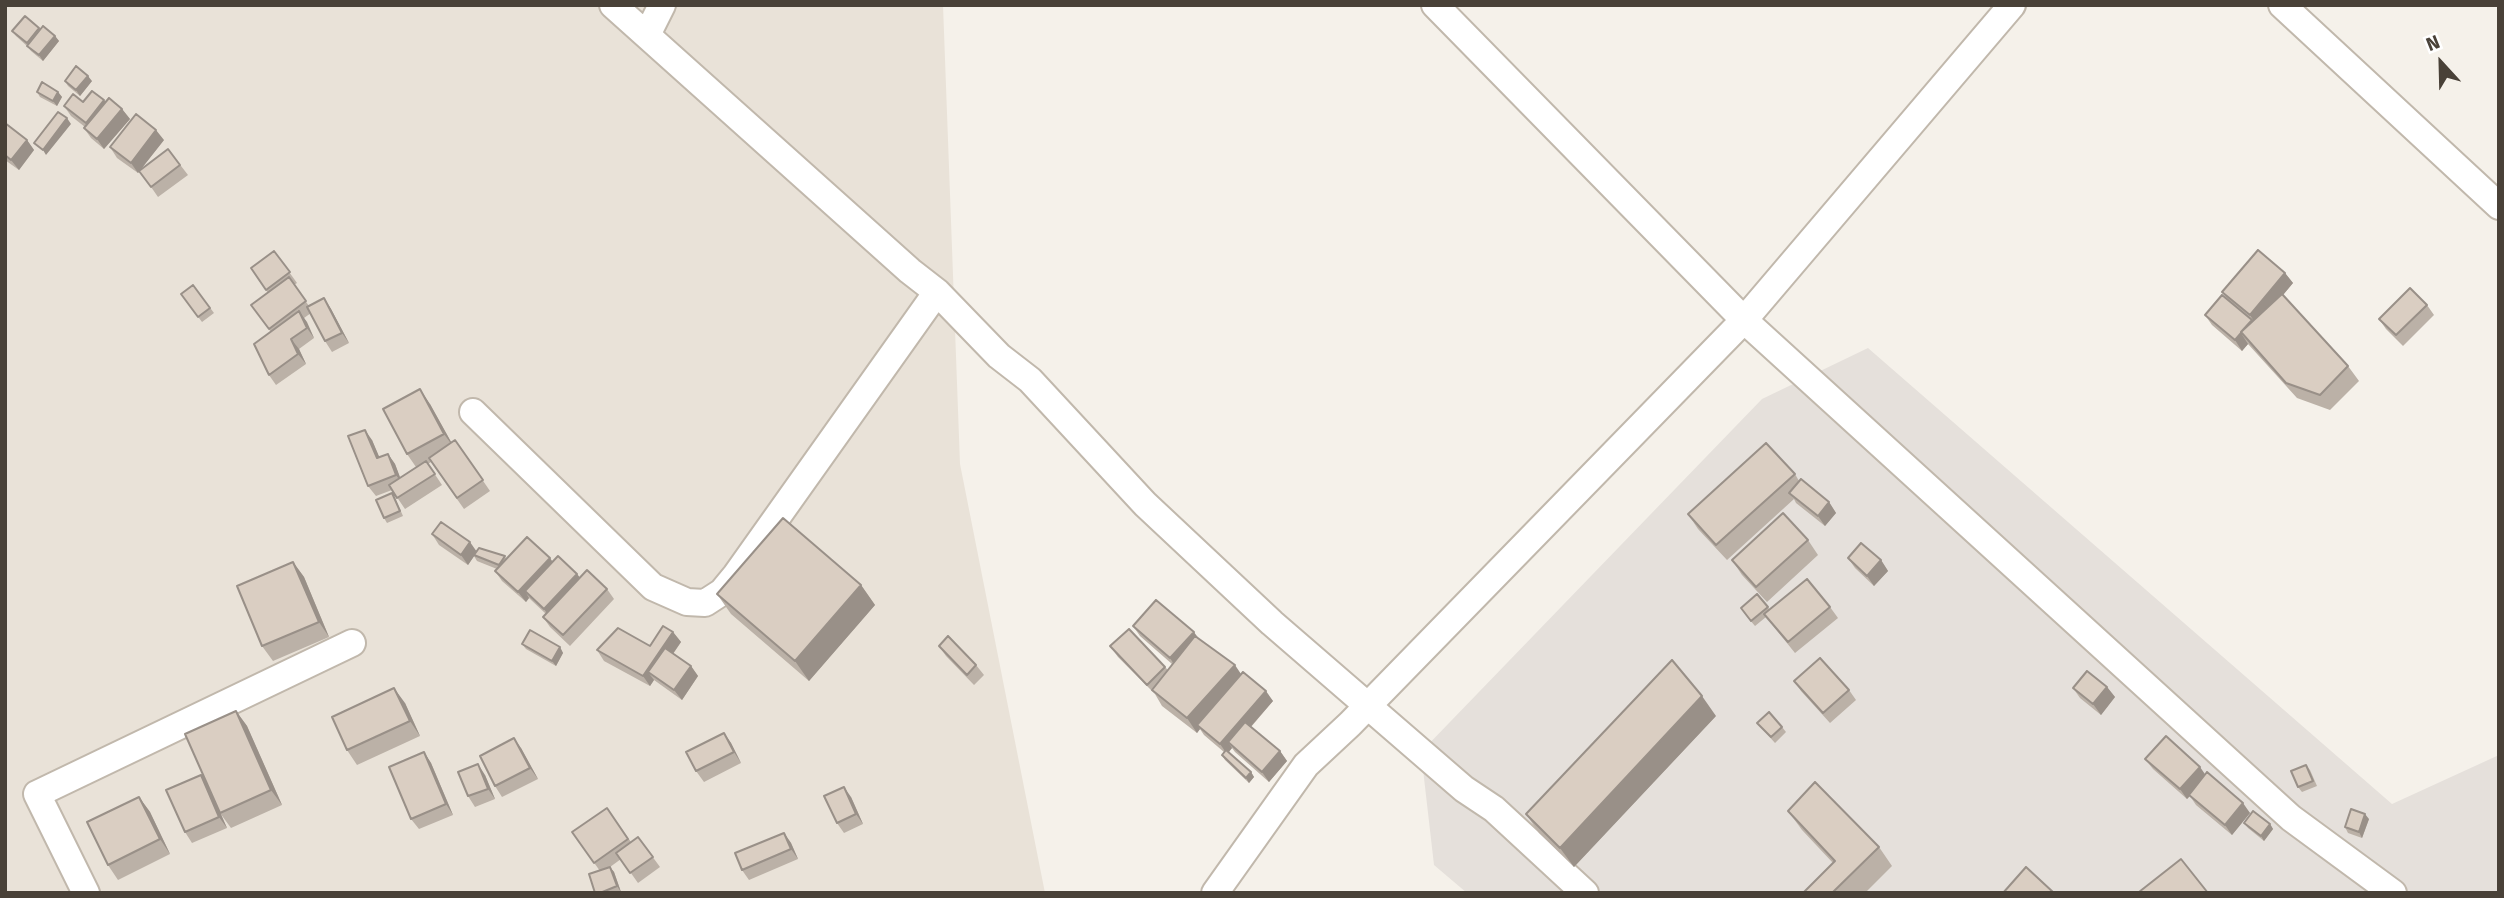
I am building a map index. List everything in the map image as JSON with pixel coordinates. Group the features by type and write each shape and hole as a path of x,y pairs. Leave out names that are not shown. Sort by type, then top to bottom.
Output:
{"street":[{"path":"612,5 937,292 999,356 1030,380 1145,504 1272,623 1464,789 1494,809 1585,893"},
{"path":"647,36 662,5"},
{"path":"1435,5 1744,320 2291,818 2393,893"},
{"path":"1215,893 1306,765 1744,320 2012,5"},
{"path":"2282,5 2499,206"},
{"path":"473,412 653,587 687,602 705,603 722,592 736,575 937,292"},
{"path":"86,893 37,794 352,643"}],"shaded area":[{"path":"5,5 943,5 960,464 1045,893 5,893"},
{"path":"1868,348 2392,804 2499,755 2499,893 1467,893 1434,865 1421,752 1762,399"}],"building":[{"path":"25,16 39,28 27,43 12,31"},
{"path":"43,26 55,36 39,55 27,46"},
{"path":"76,66 88,76 76,90 65,81"},
{"path":"42,82 58,92 53,101 37,92"},
{"path":"92,91 104,100 86,123 64,106 73,94 83,102"},
{"path":"109,98 122,109 97,139 84,128"},
{"path":"58,112 67,118 43,150 34,143"},
{"path":"136,114 156,130 131,163 110,147"},
{"path":"5,123 27,140 11,160 5,155"},
{"path":"168,149 180,165 151,187 139,171"},
{"path":"2258,250 2285,273 2250,315 2222,292"},
{"path":"274,251 290,272 266,290 251,268"},
{"path":"289,277 306,301 269,329 251,305"},
{"path":"193,285 210,308 198,317 181,294"},
{"path":"2410,288 2427,305 2396,335 2379,319"},
{"path":"2282,294 2348,366 2320,395 2286,383 2241,332"},
{"path":"2222,295 2252,320 2235,340 2205,315"},
{"path":"324,298 342,333 325,341 307,307"},
{"path":"299,311 307,328 291,339 298,354 269,375 254,344"},
{"path":"420,389 444,434 407,454 383,409"},
{"path":"365,430 377,458 388,454 396,475 368,486 348,436"},
{"path":"455,440 483,480 457,498 429,458"},
{"path":"1766,443 1795,474 1716,545 1688,514"},
{"path":"426,461 435,474 397,498 389,485"},
{"path":"1801,479 1829,502 1818,516 1789,493"},
{"path":"392,493 400,511 384,518 376,500"},
{"path":"1783,513 1808,540 1756,587 1732,560"},
{"path":"783,518 861,585 795,661 717,594"},
{"path":"441,522 470,542 461,555 432,534"},
{"path":"527,537 550,558 518,592 495,571"},
{"path":"1861,543 1881,560 1867,576 1848,558"},
{"path":"479,548 505,556 499,565 474,555"},
{"path":"558,556 577,574 544,609 525,591"},
{"path":"293,562 319,622 262,646 237,586"},
{"path":"587,570 607,589 563,635 543,617"},
{"path":"1807,579 1830,607 1788,642 1764,614"},
{"path":"1757,594 1768,607 1751,621 1741,608"},
{"path":"1156,600 1194,632 1170,658 1133,626"},
{"path":"663,626 673,632 643,676 597,650 618,628 650,646"},
{"path":"1129,629 1165,667 1147,685 1110,646"},
{"path":"530,630 560,647 552,661 522,644"},
{"path":"948,636 976,665 967,675 939,646"},
{"path":"1195,636 1235,665 1187,718 1152,690"},
{"path":"665,648 691,666 674,690 648,672"},
{"path":"1820,658 1849,690 1823,713 1794,681"},
{"path":"1672,660 1702,696 1560,848 1526,814"},
{"path":"2087,671 2107,687 2093,704 2073,688"},
{"path":"1243,672 1266,691 1220,744 1197,725"},
{"path":"394,688 410,721 347,750 332,717"},
{"path":"236,711 271,790 220,813 185,734"},
{"path":"1769,712 1782,727 1771,737 1757,723"},
{"path":"1245,722 1280,751 1262,772 1228,742"},
{"path":"724,733 734,752 696,771 686,752"},
{"path":"2166,736 2200,767 2180,789 2145,759"},
{"path":"514,738 530,768 495,786 480,756"},
{"path":"1226,750 1251,772 1246,778 1222,755"},
{"path":"424,752 446,804 411,819 389,767"},
{"path":"478,764 488,789 468,796 458,772"},
{"path":"2306,765 2313,781 2298,787 2291,771"},
{"path":"2207,772 2243,803 2225,825 2189,795"},
{"path":"201,775 219,817 185,832 166,790"},
{"path":"1815,782 1879,847 1832,893 1803,893 1835,861 1788,811"},
{"path":"844,787 856,814 837,823 824,796"},
{"path":"139,797 160,839 108,865 87,822"},
{"path":"607,808 628,839 594,863 572,832"},
{"path":"2351,809 2365,814 2359,832 2345,827"},
{"path":"2253,811 2270,824 2261,836 2244,823"},
{"path":"784,833 791,849 742,870 735,853"},
{"path":"638,837 653,857 630,873 616,853"},
{"path":"2181,859 2208,893 2139,892"},
{"path":"610,867 617,886 595,893 589,874"},
{"path":"2026,867 2054,893 2003,893"}]}
